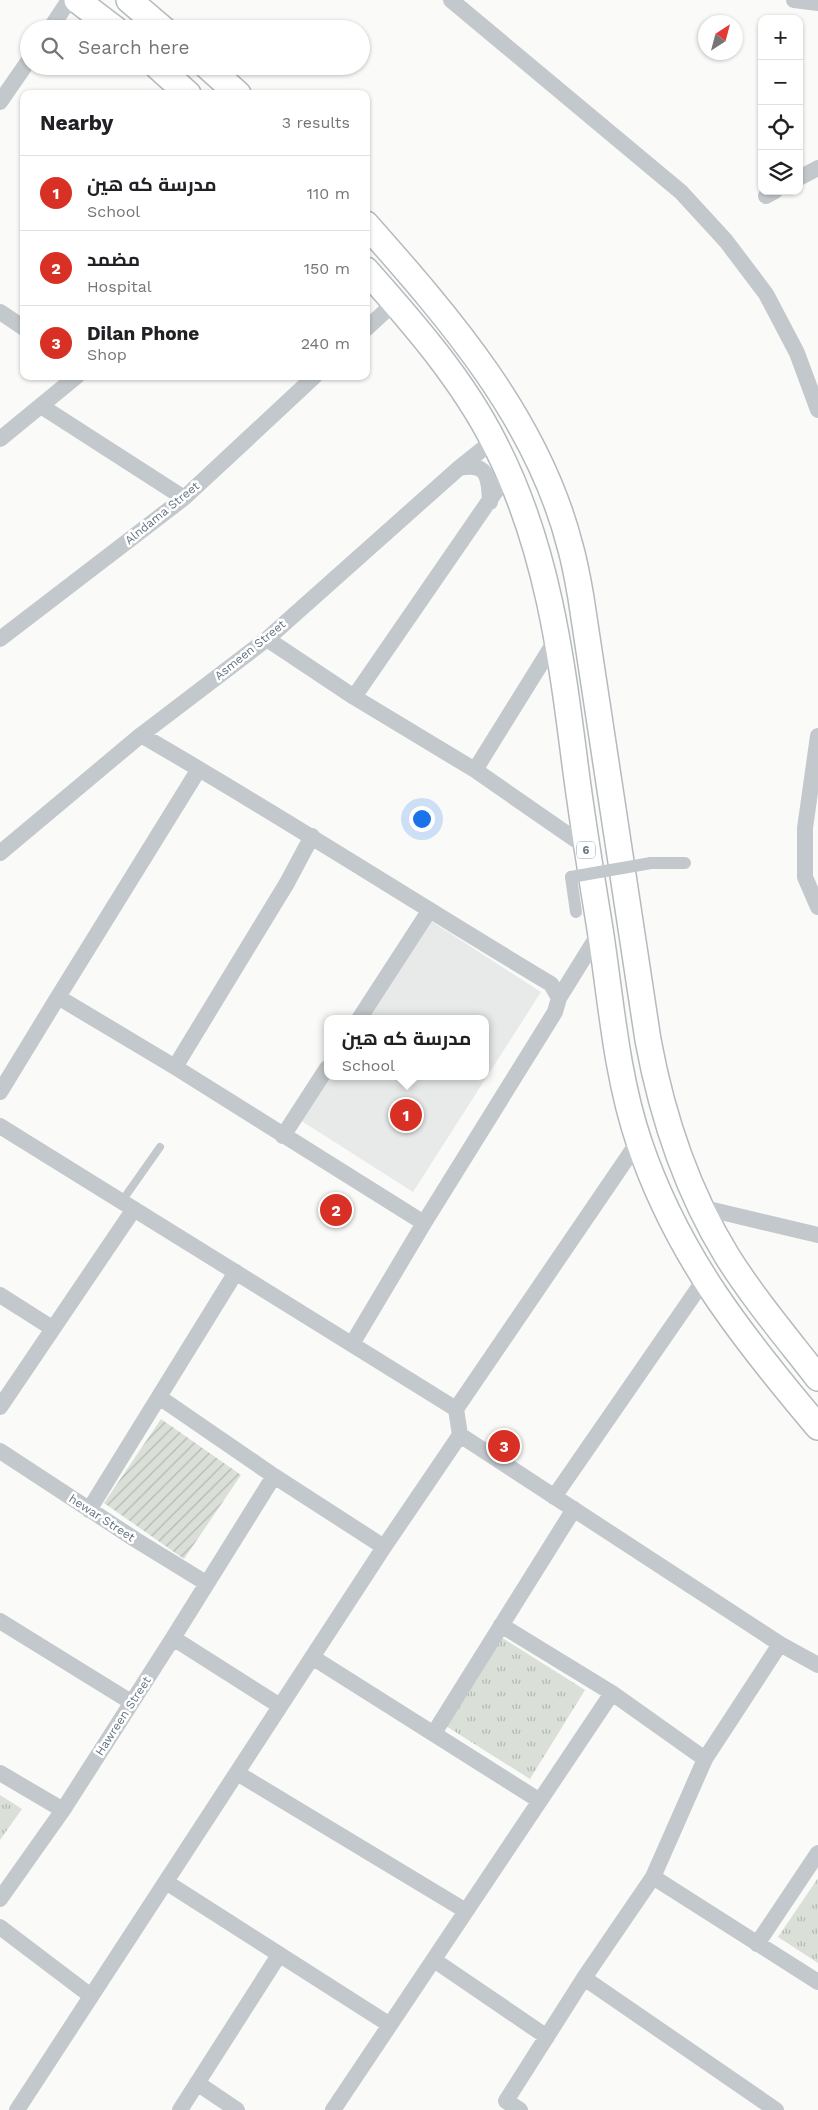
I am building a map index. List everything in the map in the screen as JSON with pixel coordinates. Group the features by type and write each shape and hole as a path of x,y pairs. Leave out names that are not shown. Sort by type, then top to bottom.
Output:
{"main road":[{"path":"77,0 103,20"},
{"path":"129,0 152,20"},
{"path":"166,75 181,90"},
{"path":"217,75 234,90"},
{"path":"370,229 450,322 482,365 529,442 554,498 570,545 581,598 656,1081 666,1122 680,1162 715,1236 744,1283 818,1378"},
{"name":"6","path":"370,275 424,340 456,383 494,440 509,472 538,552 565,683 586,847 607,986 619,1056 638,1142 675,1229 704,1280 756,1352 818,1427"},
{"path":"424,340 450,322"},
{"path":"456,383 482,365"}],"street":[{"path":"56,20 70,0"},
{"path":"451,0 681,192 726,241 766,294 797,353 818,410"},
{"path":"794,0 818,3"},
{"path":"0,102 20,73"},
{"path":"803,176 818,168"},
{"path":"370,325 394,303"},
{"path":"0,312 20,321"},
{"path":"0,439 72,380"},
{"name":"Alndama Street","path":"0,639 184,498 311,380"},
{"path":"41,406 184,498"},
{"name":"Asmeen Street","path":"0,853 141,735 267,639 494,440"},
{"path":"460,468 474,466 484,472 489,482 490,502"},
{"path":"354,697 509,472"},
{"path":"475,770 557,638"},
{"path":"267,639 354,697 475,770 586,847"},
{"path":"141,735 312,836 430,911 551,984 559,998"},
{"path":"818,736 805,828 806,876 818,907"},
{"path":"0,1092 199,769"},
{"path":"175,1067 287,883 312,836"},
{"path":"576,912 572,876 651,862 686,863"},
{"path":"362,1015 430,911"},
{"path":"352,1344 424,1223 555,1012 559,998 600,932"},
{"path":"58,997 175,1067 424,1223"},
{"path":"283,1136 324,1073"},
{"path":"0,1126 456,1409"},
{"path":"17,2110 312,1657 460,1435 456,1409 638,1142"},
{"path":"0,1407 52,1328 128,1205"},
{"path":"700,1207 818,1235"},
{"path":"89,1510 236,1272"},
{"path":"554,1497 704,1280"},
{"path":"0,1296 52,1328"},
{"path":"159,1397 274,1476 384,1548"},
{"path":"460,1435 780,1644 818,1665"},
{"name":"hewar Street","path":"0,1451 89,1510 206,1583"},
{"name":"Hawreen Street","path":"0,1899 63,1810 274,1476"},
{"path":"434,1733 574,1510"},
{"path":"0,1621 131,1702"},
{"path":"501,1625 612,1692 705,1760"},
{"path":"173,1638 280,1706"},
{"path":"509,2107 546,2037 653,1877 705,1760 780,1644"},
{"path":"312,1657 540,1801"},
{"path":"333,2110 612,1692"},
{"path":"0,1773 63,1810"},
{"path":"237,1773 466,1911"},
{"path":"757,1944 818,1852"},
{"path":"653,1877 818,1982"},
{"path":"166,1882 390,2025"},
{"path":"0,1928 92,1996"},
{"path":"180,2110 279,1955"},
{"path":"434,1960 546,2037"},
{"path":"584,1978 776,2110"},
{"path":"197,2083 237,2110"}],"lane":[{"path":"128,1205 160,1147"}],"shaded area":[{"path":"428,919 541,992 489,1073 489,1015 368,1015"},
{"path":"325,1080 485,1080 413,1192 300,1120"}],"green space":[{"path":"161,1419 241,1475 184,1559 104,1503"},
{"path":"501,1637 585,1690 530,1779 446,1726"},
{"path":"0,1795 22,1809 0,1840"},
{"path":"818,1878 818,1963 778,1937"}],"place":[{"name":"مدرسة كه هين","path":"406,1115"},
{"name":"مضمد","path":"336,1210"},
{"name":"Dilan Phone","path":"504,1446"}]}
